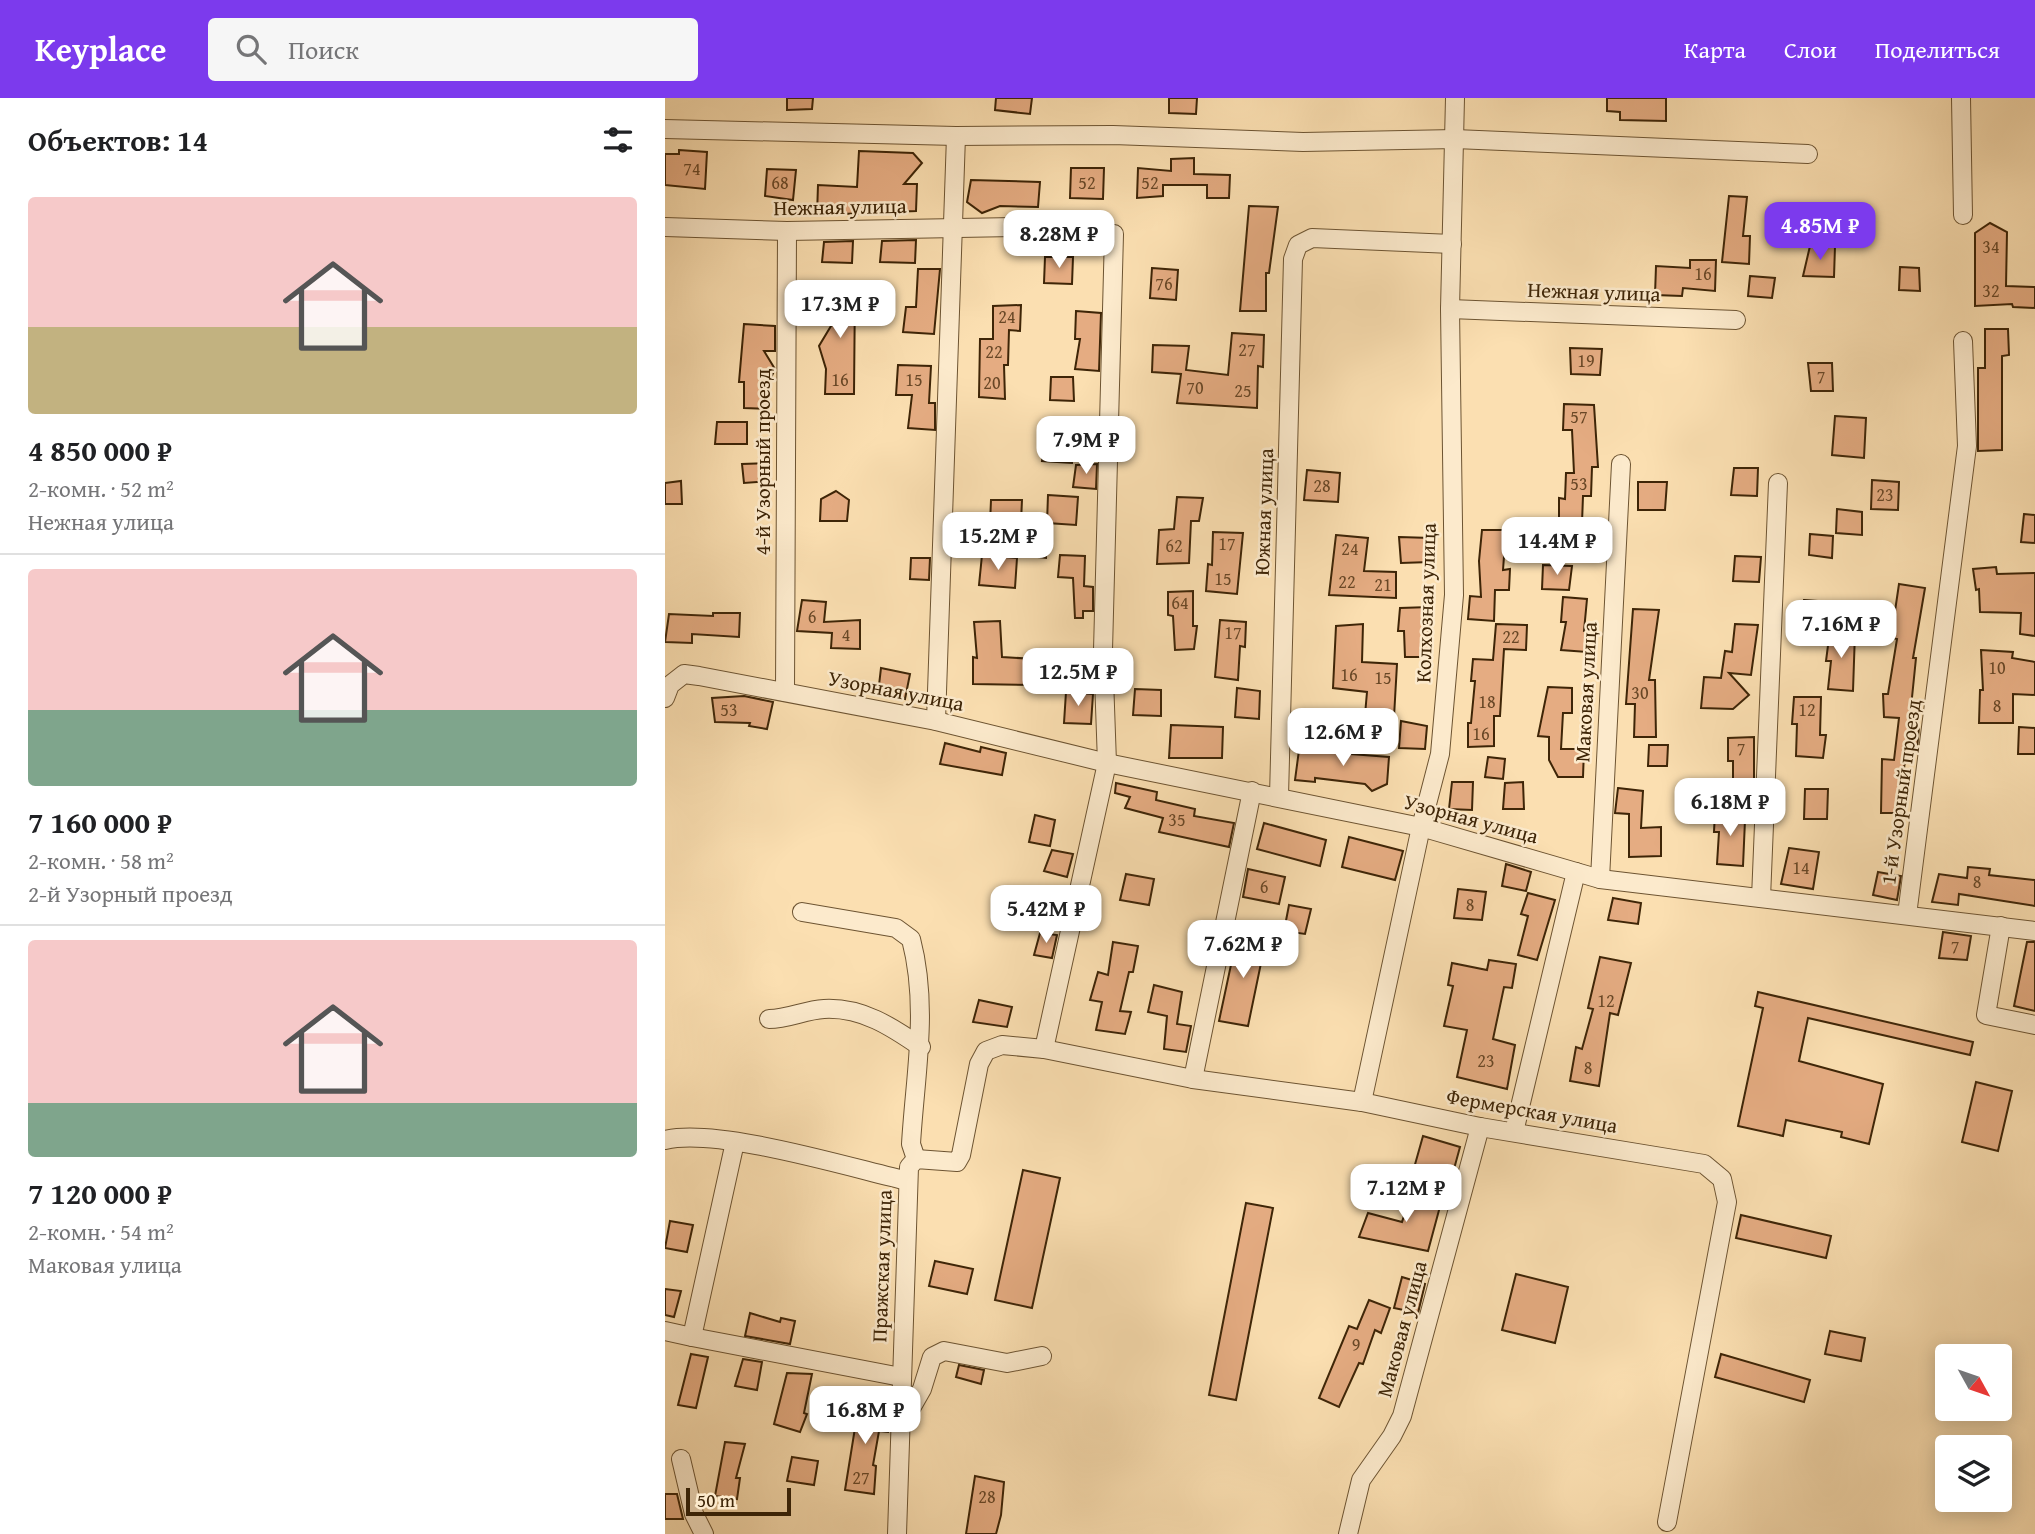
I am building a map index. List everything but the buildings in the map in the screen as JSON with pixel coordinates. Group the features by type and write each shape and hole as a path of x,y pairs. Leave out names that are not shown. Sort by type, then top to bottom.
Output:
{"street":[{"name":"Колхозная улица","path":"1362,1102 1421,827 1440,754 1454,595 1450,309 1455,98"},
{"path":"1961,98 1963,215"},
{"path":"665,129 956,136 1113,135 1303,142 1455,139 1808,154"},
{"path":"936,721 956,136"},
{"name":"Нежная улица","path":"665,227 787,232 1015,227"},
{"name":"4-й Узорный проезд","path":"785,692 787,232"},
{"path":"1044,1049 1107,763 1103,650 1114,234"},
{"name":"Южная улица","path":"1279,796 1293,259 1298,245 1312,238 1452,244"},
{"name":"Нежная улица","path":"1450,309 1736,320"},
{"name":"1-й Узорный проезд","path":"1907,915 1966,446 1963,341"},
{"name":"Маковая улица","path":"1600,879 1621,464"},
{"path":"1761,898 1778,483"},
{"name":"Узорная улица","path":"665,668 684,674 936,721 1107,763 1421,827 1600,879 2035,931"},
{"path":"665,698 670,685 684,674"},
{"path":"1193,1079 1252,791"},
{"path":"1514,1132 1576,872"},
{"path":"802,912 896,928 911,939 916,957 921,1047 911,1144 916,1159"},
{"path":"2001,926 1986,1015 2035,1025"},
{"path":"769,1019 824,1009 860,1013 886,1024 921,1047"},
{"name":"Фермерская улица","path":"916,1159 957,1162 961,1155 979,1064 986,1051 1002,1045 1044,1049 1193,1079 1362,1102 1481,1127 1704,1164 1722,1179 1727,1202 1667,1522"},
{"name":"Маковая улица","path":"1348,1534 1361,1480 1392,1436 1402,1416 1481,1127"},
{"path":"665,1140 677,1137 736,1142 908,1181"},
{"path":"692,1337 736,1142"},
{"name":"Пражская улица","path":"897,1534 908,1181 909,1167 916,1159"},
{"path":"665,1331 901,1377"},
{"path":"900,1427 922,1389 932,1357 944,1351 1007,1363 1042,1356"},
{"path":"681,1459 694,1514 704,1534"}]}
